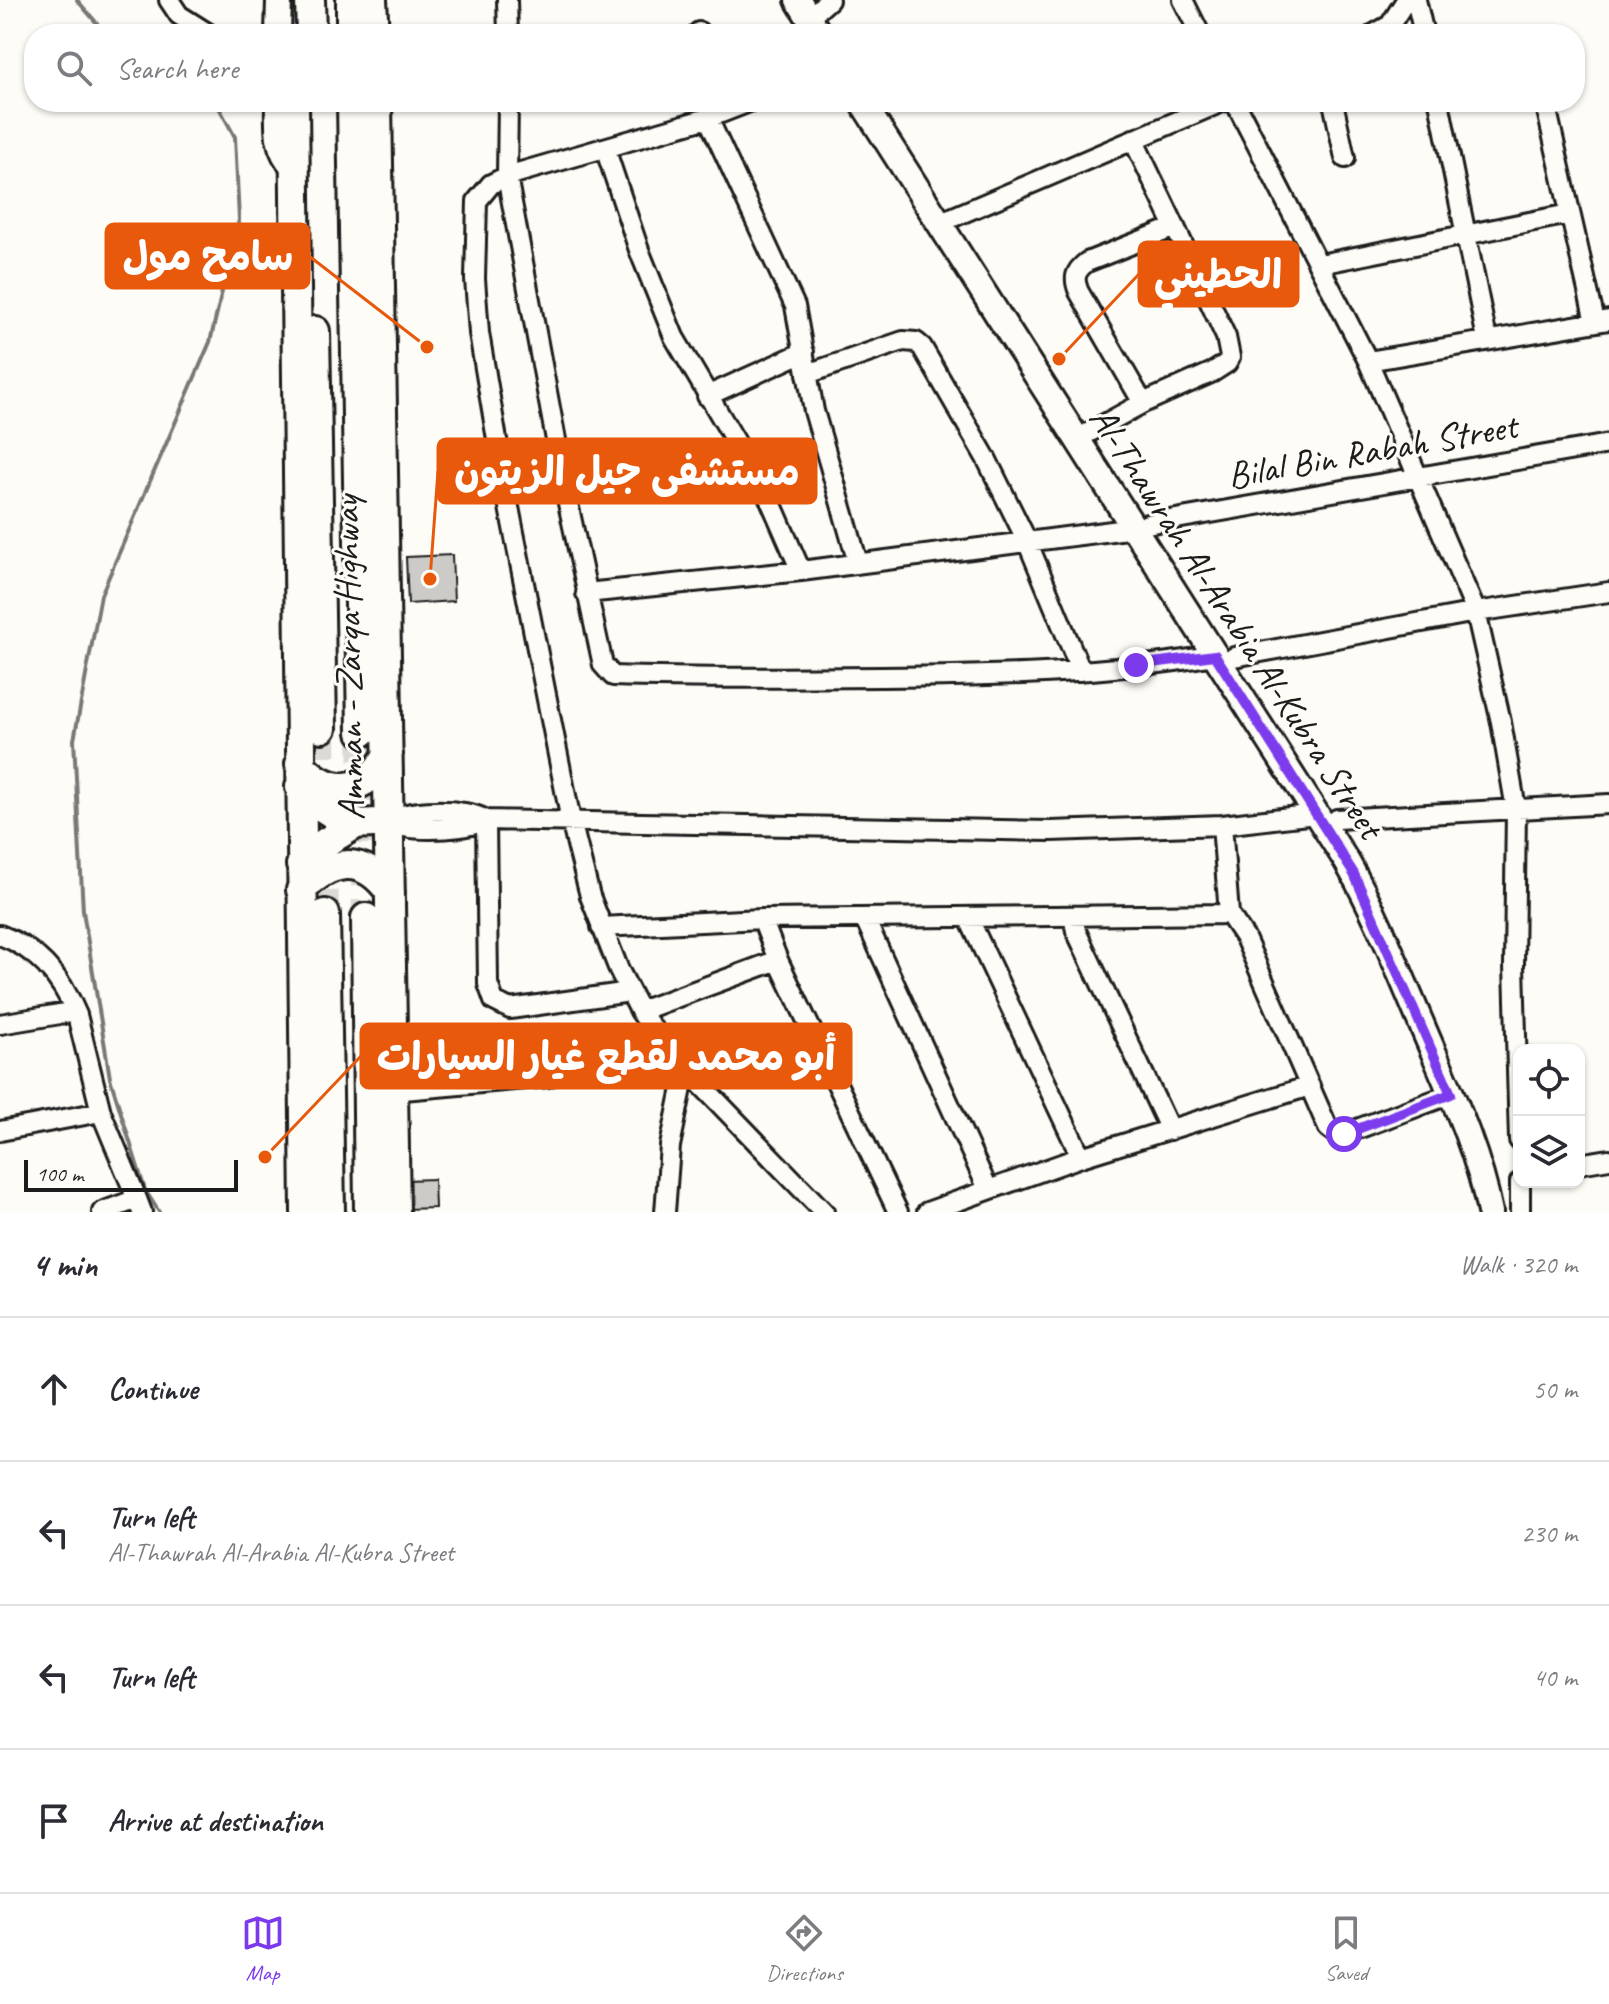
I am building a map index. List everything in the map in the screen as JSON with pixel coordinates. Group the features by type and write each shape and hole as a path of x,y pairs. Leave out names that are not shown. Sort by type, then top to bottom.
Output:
{"highway":[{"path":"294,0 294,24"},
{"path":"310,0 311,24"},
{"path":"351,0 351,24"},
{"path":"372,0 373,24"},
{"name":"Amman - Zarqa Highway","path":"294,112 306,1212"},
{"name":"Amman - Zarqa Highway","path":"311,112 322,728"},
{"name":"Amman - Zarqa Highway","path":"352,112 362,732"},
{"name":"Amman - Zarqa Highway","path":"377,112 395,1212"},
{"path":"300,776 311,776 324,784 340,787 355,786 381,768 388,754"},
{"path":"300,776 325,810 356,824"},
{"path":"301,878 326,842 356,824 389,822"},
{"path":"301,878 338,865 353,865 381,879 390,892"},
{"path":"325,914 330,1212"},
{"path":"366,918 369,1212"}],"main road":[{"path":"278,24 279,0"},
{"path":"816,2 818,24"},
{"path":"816,2 830,24"},
{"path":"278,112 278,139 293,166"},
{"name":"Al-Thawrah Al-Arabia Al-Kubra Street","path":"869,112 1088,433 1141,526"},
{"name":"Al-Thawrah Al-Arabia Al-Kubra Street","path":"884,112 944,220 1327,816 1385,912 1482,1143 1504,1212"},
{"name":"Al-Thawrah Al-Arabia Al-Kubra Street","path":"1327,816 1451,1094 1477,1160 1490,1212"}],"street":[{"path":"169,0 179,15 193,24"},
{"path":"507,0 508,24"},
{"path":"1183,0 1195,24"},
{"path":"1391,24 1406,0"},
{"path":"1416,0 1422,24"},
{"path":"508,112 507,176 586,593 603,665 613,676 697,679 983,676 1081,671 1224,656 1609,592"},
{"path":"720,112 507,176 491,184 477,201 475,279 479,333 505,487 571,821 601,927 640,1011 686,1069 824,1212"},
{"path":"944,220 1198,112"},
{"path":"1240,112 1368,361 1476,612 1501,722 1516,809 1514,965 1518,1116"},
{"path":"1335,112 1345,158"},
{"path":"1441,112 1487,339"},
{"path":"1368,361 1602,321 1569,214 1547,112"},
{"path":"708,118 799,318 807,374 829,469 858,563"},
{"path":"1088,433 1143,403 1213,372 1227,363 1230,357 1226,337 1133,139"},
{"path":"605,148 639,250 668,322 707,396 770,500 801,571"},
{"path":"1320,264 1569,214"},
{"path":"1143,403 1079,292 1075,278 1080,267 1087,262 1175,227"},
{"path":"807,374 903,341 916,342 936,370 986,458 1027,541 1081,671"},
{"path":"707,396 804,352"},
{"name":"Bilal Bin Rabah Street","path":"586,593 801,571 1141,526 1609,444"},
{"path":"389,822 412,828 467,826 486,820 999,831 1222,825 1327,816 1609,804"},
{"path":"486,820 488,984 494,1001 510,1009 630,992"},
{"path":"1222,825 1229,914 1245,938 1328,1128 1336,1134 1351,1132 1451,1094"},
{"path":"601,927 762,919 1229,914"},
{"path":"1073,916 1076,931 1170,1130"},
{"path":"968,917 1081,1157"},
{"path":"762,919 778,960 898,1212"},
{"path":"865,919 988,1189"},
{"path":"0,935 22,943 40,958 70,997 77,1015 101,1112 139,1206 102,1212"},
{"path":"640,1011 778,960"},
{"path":"0,1024 66,1013 77,1015"},
{"path":"665,1212 670,1146 686,1069"},
{"path":"392,1091 548,1077"},
{"path":"927,1212 1081,1157 1310,1086"},
{"path":"0,1131 101,1112"},
{"path":"1585,1163 1609,1159"},
{"path":"1520,1188 1520,1212"}],"building":[{"path":"452,555 454,601 408,604 406,557"},
{"path":"434,1179 435,1208 406,1209 405,1180"}],"waterway":[{"path":"77,0 98,24"},
{"path":"159,1212 145,1190 110,1078 83,911 74,740 101,595 210,342 239,220 235,137 221,112"}],"tunnel":[{"path":"322,728 323,804"},
{"path":"362,732 366,918"},
{"path":"324,849 325,914"}],"place":[{"name":"سامح مول","path":"427,347"},
{"name":"الحطيني","path":"1059,359"},
{"name":"مستشفى جيل الزيتون","path":"430,579"},
{"name":"أبو محمد لقطع غيار السيارات","path":"265,1157"}],"route":[{"path":"1136,665 1215,655 1347,862 1383,936 1451,1094 1344,1134"}]}
